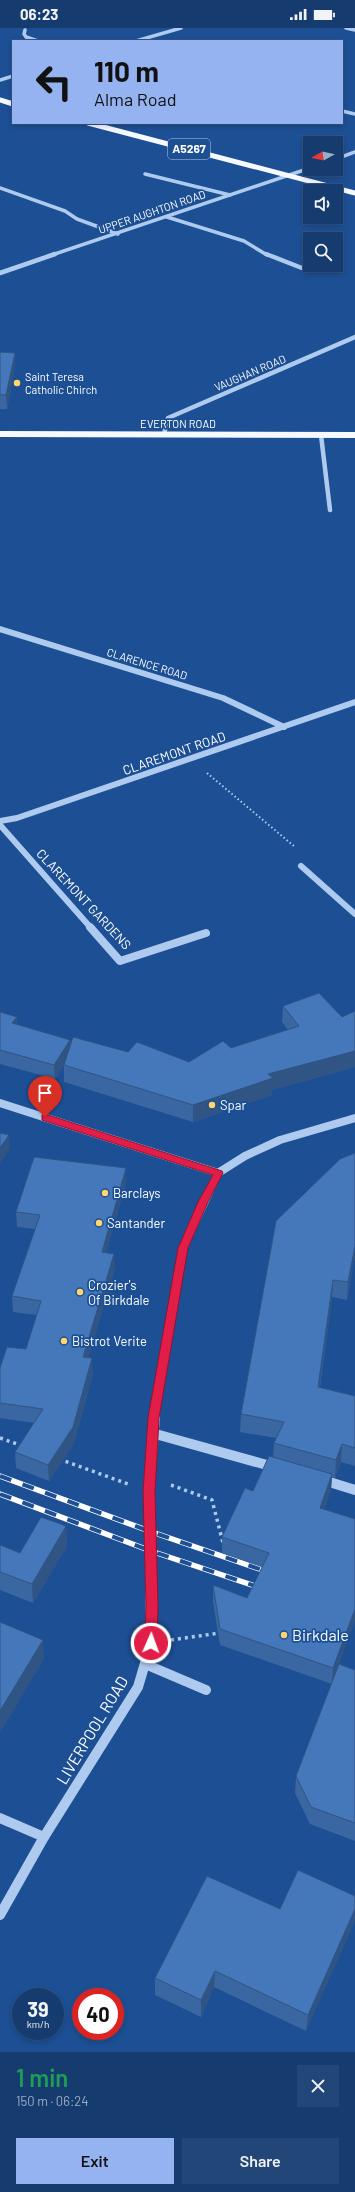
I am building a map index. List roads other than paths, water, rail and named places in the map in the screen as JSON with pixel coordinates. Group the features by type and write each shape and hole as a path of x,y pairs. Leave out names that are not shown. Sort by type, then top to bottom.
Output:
{"main road":[{"path":"0,100 12,104"},
{"name":"A5267","path":"92,124 355,193"},
{"name":"EVERTON ROAD","path":"0,434 355,435"}],"street":[{"path":"139,40 181,28"},
{"path":"346,28 355,30"},
{"path":"25,30 24,34 26,37 35,40"},
{"path":"0,80 12,76"},
{"path":"343,111 355,114"},
{"path":"343,157 355,152"},
{"path":"348,155 355,157"},
{"name":"UPPER AUGHTON ROAD","path":"0,274 303,170"},
{"path":"145,174 230,196"},
{"path":"0,188 65,211 77,219 118,234"},
{"path":"167,217 244,241 258,248 268,256 303,269"},
{"name":"VAUGHAN ROAD","path":"164,434 168,418 355,337"},
{"path":"321,435 330,510"},
{"name":"CLARENCE ROAD","path":"0,629 223,698 284,727"},
{"name":"CLAREMONT ROAD","path":"0,821 17,818 355,702"},
{"name":"CLAREMONT GARDENS","path":"0,826 120,961 206,933"},
{"path":"300,866 355,914"},
{"path":"0,1103 218,1173 246,1156 280,1140 355,1118"},
{"name":"LIVERPOOL ROAD","path":"0,1915 44,1837 138,1687 145,1664 151,1643 152,1605 149,1492 152,1433 183,1248 203,1202 218,1173"},
{"path":"152,1433 285,1470"},
{"path":"315,1478 355,1490"},
{"path":"145,1664 206,1690"},
{"path":"0,1818 44,1837"}],"railway":[{"path":"0,1476 149,1531 271,1573"},
{"path":"0,1494 151,1551 264,1589"}],"place":[{"name":"Saint Teresa Catholic Chirch","path":"17,383"},
{"name":"Spar","path":"212,1105"},
{"name":"Barclays","path":"105,1193"},
{"name":"Santander","path":"99,1223"},
{"name":"Crozier's Of Birkdale","path":"80,1292"},
{"name":"Bistrot Verite","path":"64,1341"},
{"name":"Birkdale","path":"284,1635"}]}
